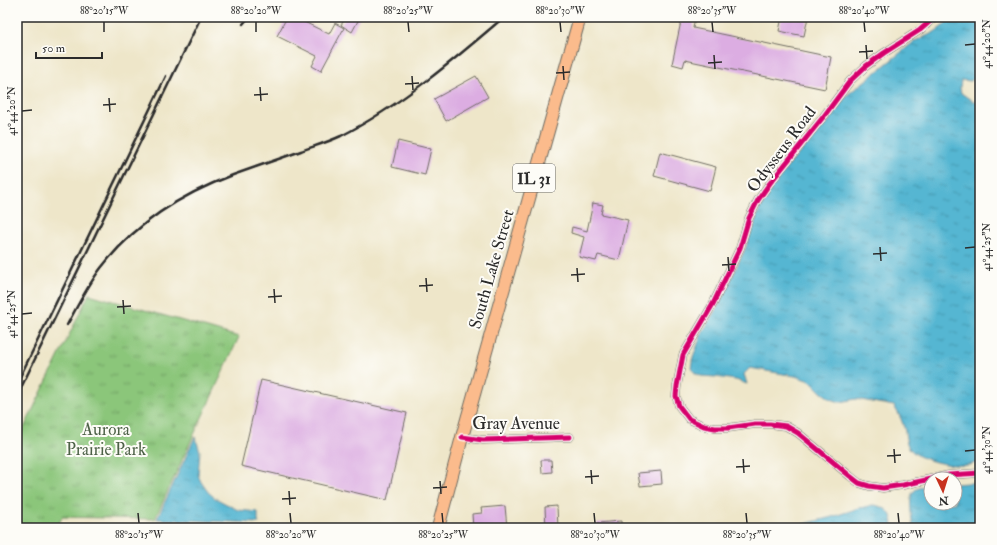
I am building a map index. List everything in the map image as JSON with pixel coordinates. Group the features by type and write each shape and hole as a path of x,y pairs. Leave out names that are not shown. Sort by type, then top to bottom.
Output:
{"main road":[{"name":"South Lake Street","path":"462,437 580,17"},
{"name":"IL 31","path":"438,528 462,437"}],"street":[{"name":"Odysseus Road","path":"935,17 920,30 866,66 850,81 766,188 758,200 740,248 713,304 683,355 676,386 676,396 679,406 689,419 704,426 728,428 755,424 770,424 786,426 798,433 859,483 870,486 883,488 949,475 980,473"},
{"name":"Gray Avenue","path":"462,437 483,440 570,437"}],"green space":[{"name":"Aurora Prairie Park","path":"89,294 239,337 155,519 62,517 57,528 17,528 17,442"}],"water":[{"path":"951,17 980,17 980,73 971,81 961,80 960,88 961,93 974,102 980,99 980,461 971,465 946,464 929,460 915,453 910,449 906,441 903,424 894,406 856,399 840,402 831,399 821,392 810,381 795,376 750,368 744,374 747,384 736,380 701,376 695,373 691,367 702,333 720,303 746,247 760,208 781,174 830,120 846,96 915,41 933,33 943,26"},
{"path":"195,437 200,451 198,475 208,492 215,498 238,510 258,512 259,523 157,519"},
{"path":"980,482 980,528 913,528 911,499 915,490 923,488 923,511 963,511 963,483"},
{"path":"873,505 882,507 889,512 892,519 893,528 788,528 832,517"}],"building":[{"path":"287,17 294,17 329,34 335,23 344,28 321,71 312,66 317,56 277,36"},
{"path":"346,17 360,17 352,32 341,25"},
{"path":"682,17 695,17 693,28 831,57 825,89 685,60 683,67 672,64"},
{"path":"782,17 808,17 804,36 779,31"},
{"path":"476,76 488,97 446,121 434,99"},
{"path":"398,141 431,149 425,175 392,167"},
{"path":"660,152 716,167 710,191 654,176"},
{"path":"593,203 603,205 601,214 628,220 619,260 598,255 596,261 579,257 584,237 571,233 572,227 587,231"},
{"path":"261,380 407,413 387,500 241,466"},
{"path":"541,460 551,460 552,472 542,473"},
{"path":"661,471 662,484 640,486 638,473"},
{"path":"505,506 507,528 473,528 472,514 482,513 481,508"},
{"path":"557,506 558,528 546,528 545,507"},
{"path":"621,521 621,528 597,528 597,523"}],"railway":[{"path":"17,396 201,17"},
{"path":"243,24 249,17"},
{"path":"67,325 87,288 101,268 129,237 160,212 177,201 214,183 331,140 363,124 405,97 466,50 504,17"},
{"path":"20,377 166,76"}],"cycle path":[{"path":"935,17 920,30 866,66 850,81 758,200 749,218 740,248 713,304 683,355 676,396 679,406 689,419 704,426 715,428 728,428 755,424 786,426 798,433 859,483 869,486 883,488 949,475 980,473"},
{"path":"462,437 483,440 570,437"}]}
